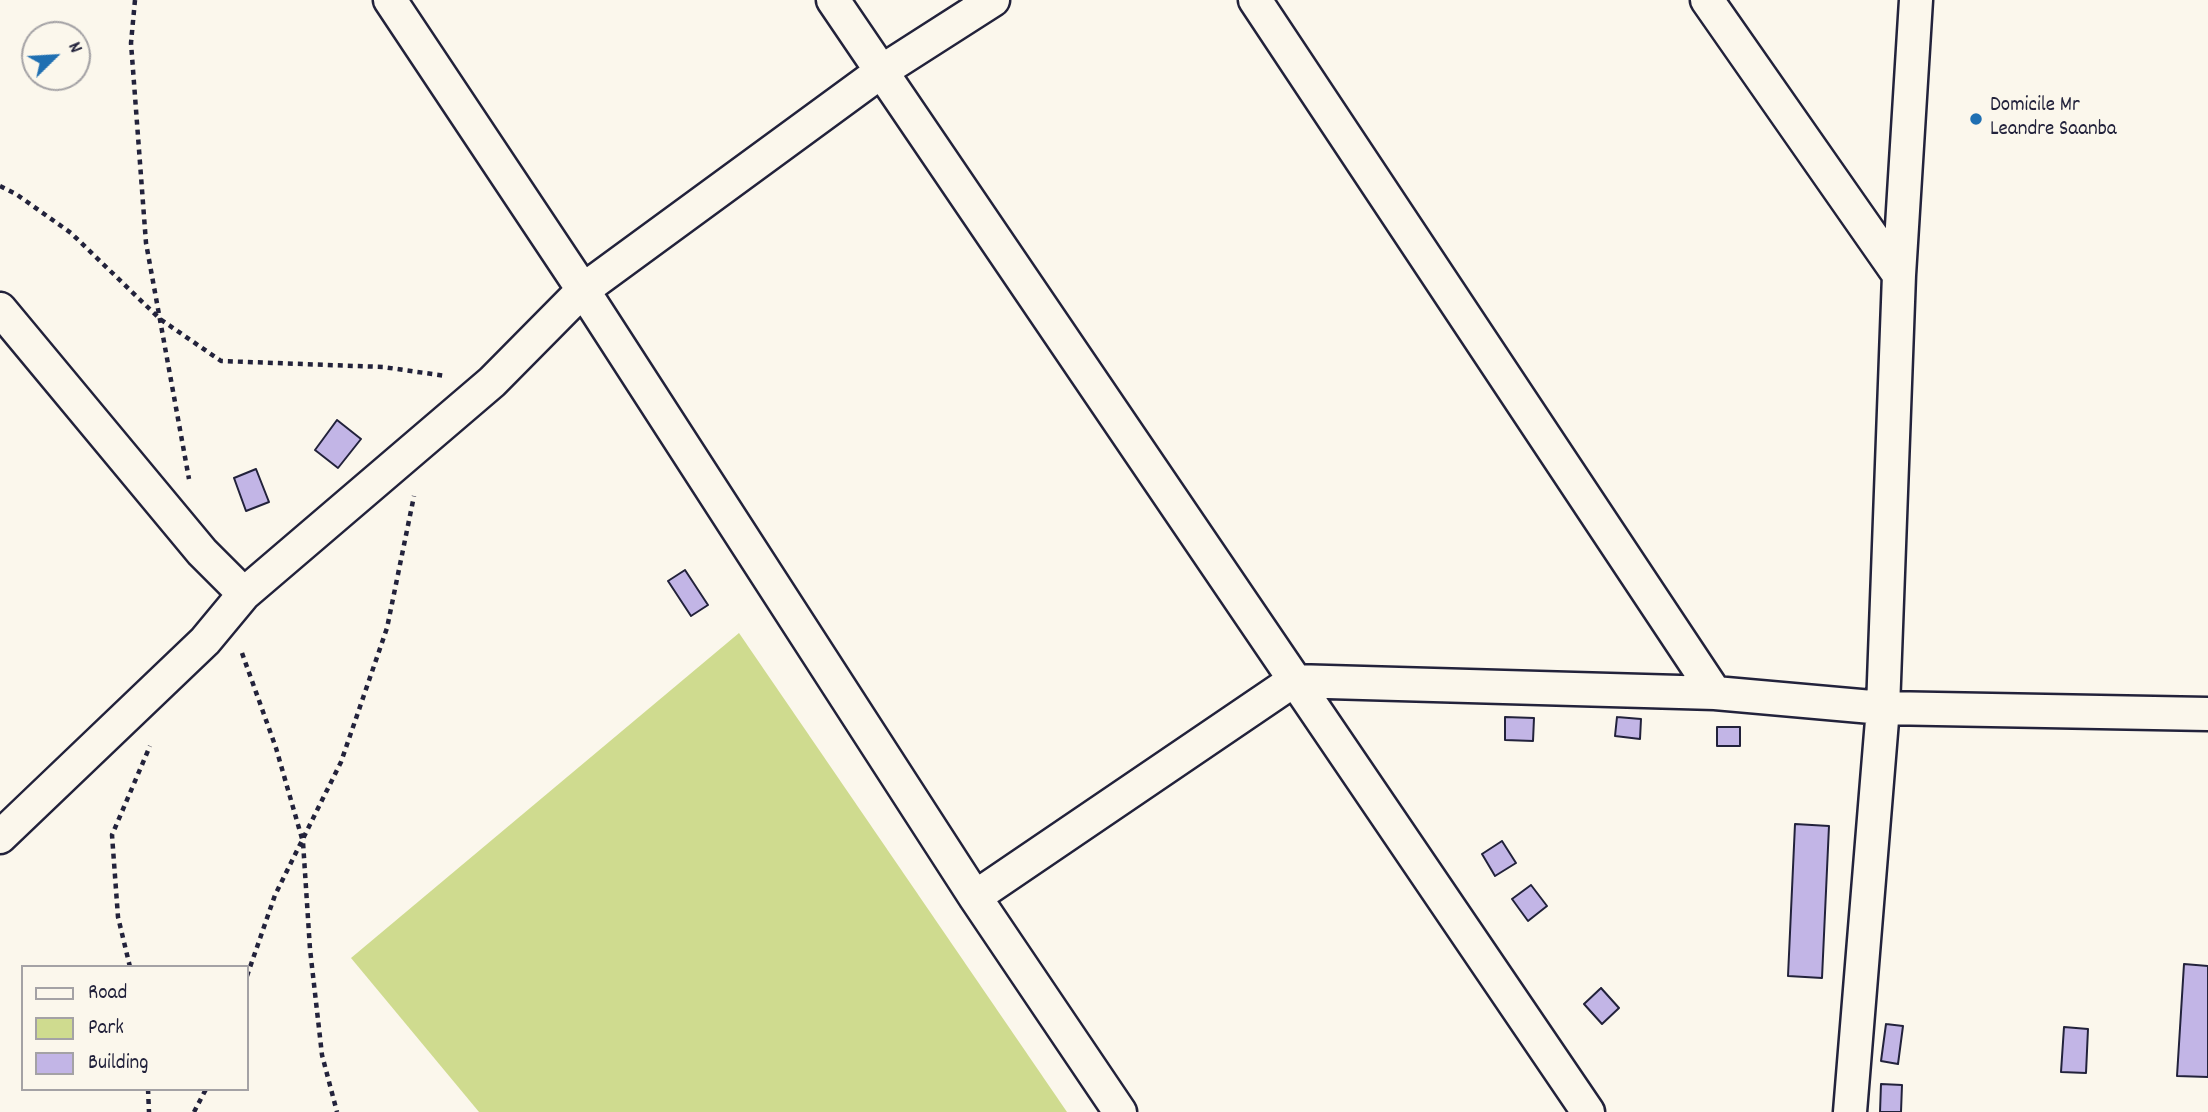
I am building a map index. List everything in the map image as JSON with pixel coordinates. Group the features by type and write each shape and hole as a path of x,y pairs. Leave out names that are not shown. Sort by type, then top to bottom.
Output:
{"street":[{"path":"390,0 583,290 975,897 1120,1112"},
{"path":"833,0 1588,1112"},
{"path":"0,836 236,604 492,382 583,290 882,71 993,0"},
{"path":"1255,0 1715,694"},
{"path":"1707,0 1899,275"},
{"path":"1850,1112 1884,708 1899,275 1916,0"},
{"path":"0,309 202,552 236,604"},
{"path":"975,897 1293,681 1715,694 1884,708 2208,714"}],"path":[{"path":"0,187 16,194 71,233 160,319 221,361 383,367 492,382"},
{"path":"248,973 275,895 341,762 387,628 415,491"},
{"path":"236,604 303,842 310,949 322,1055 337,1112"},
{"path":"148,1091 149,1112"},
{"path":"194,1112 205,1091"}],"green space":[{"path":"739,633 1067,1112 479,1112 351,958"}],"building":[{"path":"337,420 361,439 338,468 315,450"},
{"path":"256,469 269,502 246,511 234,478"},
{"path":"685,570 708,605 691,616 668,581"},
{"path":"1505,717 1534,718 1533,741 1505,740"},
{"path":"1617,717 1641,719 1640,739 1615,736"},
{"path":"1717,727 1740,727 1740,746 1717,746"},
{"path":"1795,824 1829,826 1822,978 1788,976"},
{"path":"1502,841 1516,863 1495,876 1482,854"},
{"path":"1531,885 1547,906 1528,921 1512,899"},
{"path":"2184,964 2208,966 2208,1077 2177,1076"},
{"path":"1601,988 1619,1008 1602,1024 1584,1004"},
{"path":"1886,1024 1903,1026 1898,1064 1881,1061"},
{"path":"2064,1027 2088,1029 2086,1073 2061,1072"},
{"path":"1881,1084 1902,1085 1901,1112 1880,1112"}],"place":[{"name":"Domicile Mr Leandre Saanba","path":"1976,119"}]}
